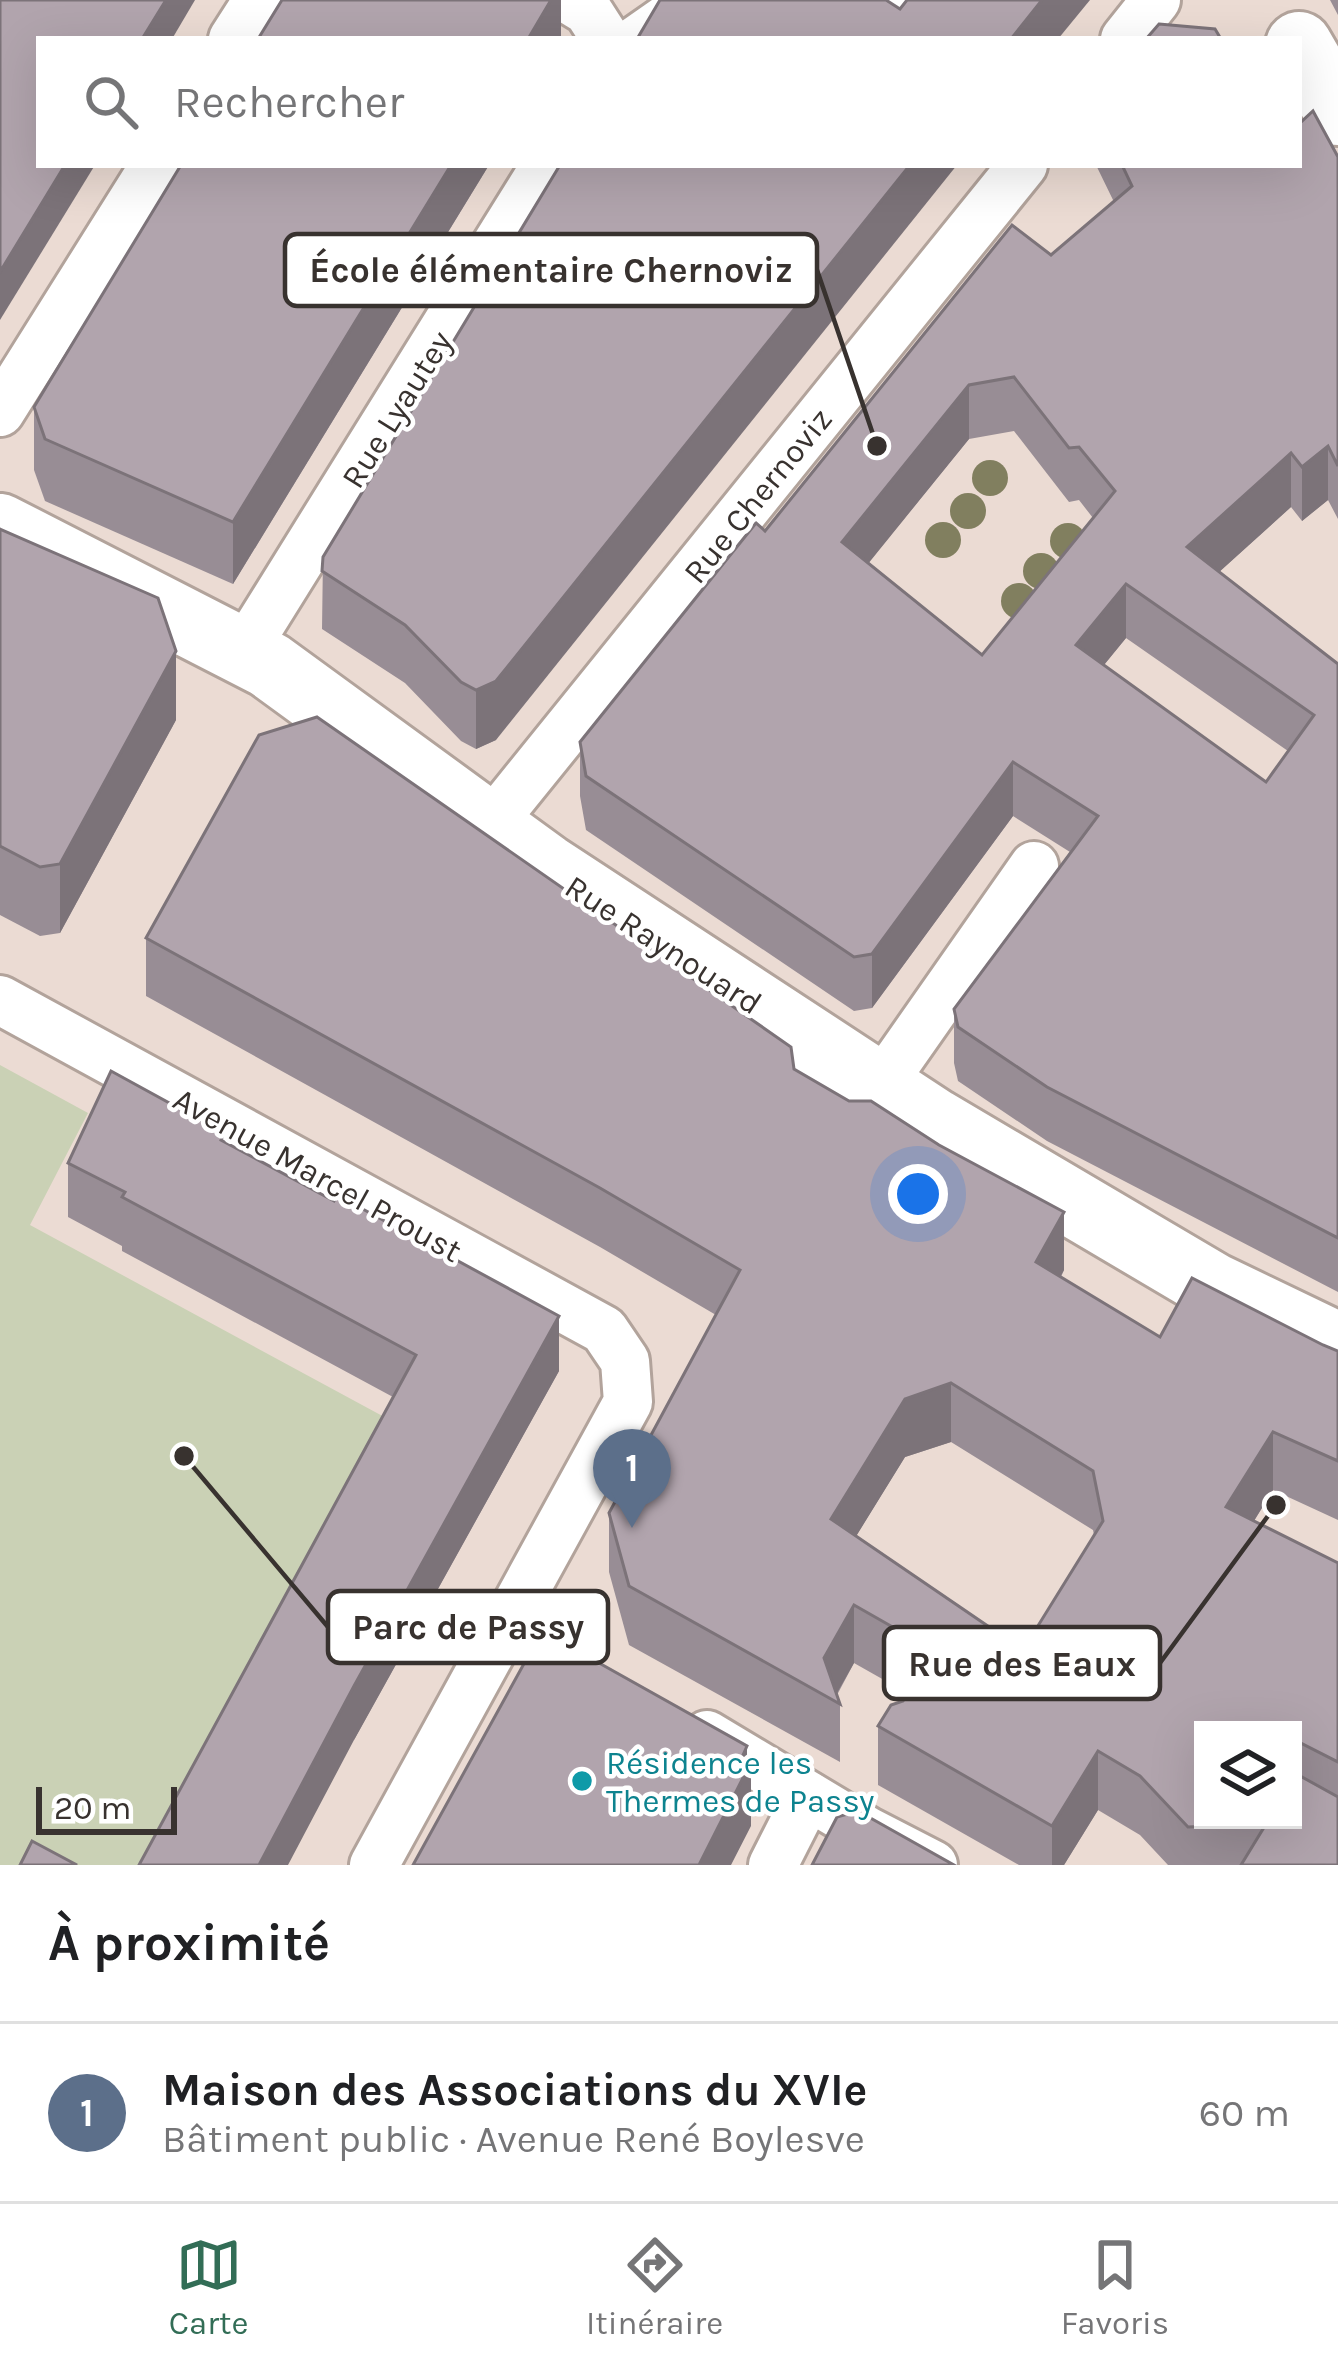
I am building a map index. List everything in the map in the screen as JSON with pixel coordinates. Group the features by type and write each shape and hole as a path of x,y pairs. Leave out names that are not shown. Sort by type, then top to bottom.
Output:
{"street":[{"path":"235,36 258,0"},
{"path":"570,0 588,11 604,36"},
{"path":"1127,36 1156,0"},
{"path":"1273,0 1294,36"},
{"path":"1302,51 1338,112"},
{"path":"0,412 152,168"},
{"name":"Rue Lyautey","path":"243,652 544,168"},
{"name":"Rue Chernoviz","path":"490,825 1021,168"},
{"name":"Rue Raynouard","path":"0,527 269,665 546,866 880,1086 1213,1286 1338,1346"},
{"path":"880,1086 1034,866"},
{"name":"Avenue Marcel Proust","path":"0,1000 604,1330 625,1361 628,1402 510,1619"},
{"path":"374,1865 510,1619 555,1647"},
{"path":"691,1725 933,1865"},
{"path":"773,1865 808,1796"}],"lane":[{"path":"621,36 673,0"},
{"path":"856,0 886,9 899,0"}],"green space":[{"path":"0,1065 88,1113 30,1225 388,1419 146,1865 0,1865"}],"building":[{"path":"0,0 166,0 144,36 36,36 36,168 63,168 0,272"},
{"path":"282,0 551,0 530,36 260,36"},
{"path":"660,0 886,0 900,9 907,0 1042,0 1013,36 639,36"},
{"path":"1159,24 1215,29 1219,36 1149,36"},
{"path":"1313,111 1338,157 1338,466 1328,446 1302,467 1291,453 1187,547 1338,664 1338,1238 1047,1087 958,1027 954,1009 1098,816 1013,762 872,954 854,957 586,776 580,742 756,523 765,531 1012,225 1051,255 1132,186 1123,168 1302,168 1302,121","holes":["1014,377 1069,448 1079,447 1115,491 982,655 842,542 969,385","1126,584 1314,715 1266,782 1076,645"]},
{"path":"179,168 449,168 233,522 45,439 34,407"},
{"path":"558,168 908,168 496,681 476,690 461,682 405,625 322,571 323,557"},
{"path":"0,529 158,598 176,651 60,864 40,867 0,846"},
{"path":"317,717 791,1047 794,1069 849,1101 871,1101 939,1145 1064,1212 1036,1262 1160,1337 1192,1278 1338,1351 1338,1461 1273,1432 1226,1507 1338,1563 1338,1762 1302,1744 1302,1721 1194,1721 1194,1827 1188,1827 1140,1776 1098,1751 1052,1826 878,1726 891,1705 903,1701 933,1650 854,1605 824,1658 840,1704 629,1586 609,1513 740,1270 146,938 259,735","holes":["951,1383 1093,1471 1103,1521 1023,1650 831,1519 905,1399"]},
{"path":"111,1071 224,1133 221,1140 334,1201 337,1195 559,1316 259,1865 139,1865 416,1355 122,1197 125,1192 68,1163"},
{"path":"542,1631 747,1746 743,1755 751,1762 699,1865 413,1865"},
{"path":"1302,1777 1338,1797 1338,1865 1241,1865 1263,1829 1302,1829"},
{"path":"858,1811 954,1865 812,1865 837,1817"},
{"path":"32,1841 77,1865 20,1865"}],"place":[{"name":"École élémentaire Chernoviz","path":"877,446"},
{"name":"Parc de Passy","path":"184,1456"},
{"name":"Rue des Eaux","path":"1276,1505"},
{"name":"Maison des Associations du XVIe","path":"632,1528"},
{"name":"Résidence les Thermes de Passy","path":"582,1781"}]}
